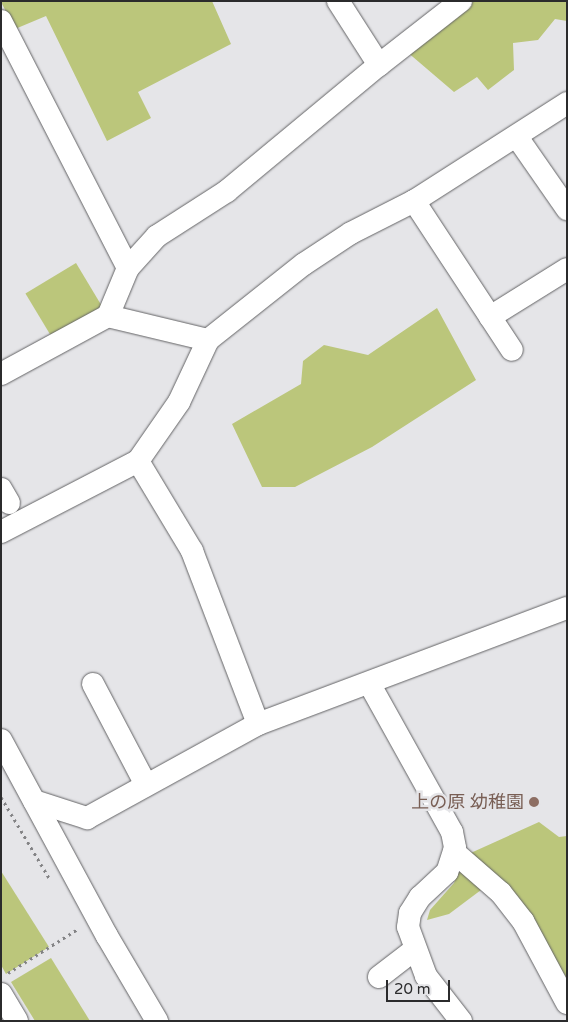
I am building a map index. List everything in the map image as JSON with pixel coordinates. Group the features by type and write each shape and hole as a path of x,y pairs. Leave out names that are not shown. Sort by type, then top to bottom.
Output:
{"street":[{"path":"338,1 378,65"},
{"path":"1,374 108,316 128,268 157,236 227,191 447,6"},
{"path":"1,20 128,268"},
{"path":"1,532 138,461 179,402 208,340 304,264 351,233 414,201 517,137 567,103"},
{"path":"517,137 567,209"},
{"path":"414,201 512,350"},
{"path":"490,317 567,269"},
{"path":"108,316 208,340"},
{"path":"138,461 192,550 258,724"},
{"path":"34,801 86,818 258,724 567,608"},
{"path":"369,683 452,832 454,852 447,872 420,897 410,913 408,927 414,950 426,976 461,1021"},
{"path":"93,684 146,785"},
{"path":"1,740 157,1021"},
{"path":"454,852 502,893 523,921 567,1003"},
{"path":"379,978 414,950"},
{"path":"1,994 17,1021"}],"path":[{"path":"1,977 78,930"}],"green space":[{"path":"212,1 231,44 138,92 151,118 107,141 46,16 15,29 1,2"},
{"path":"466,1 567,1 567,21 555,19 538,40 513,43 514,70 488,90 477,77 454,92 406,51"},
{"path":"76,263 106,313 55,343 25,293"},
{"path":"437,308 476,380 372,447 295,487 262,487 232,424 301,384 303,361 324,345 368,355"},
{"path":"539,822 559,837 567,836 567,979 523,907 481,890 449,914 427,920 430,910 454,883 464,856"},
{"path":"1,871 49,947 6,974 1,965"},
{"path":"51,958 90,1021 35,1021 11,982"}],"place":[{"name":"上の原 幼稚園","path":"534,802"}]}
